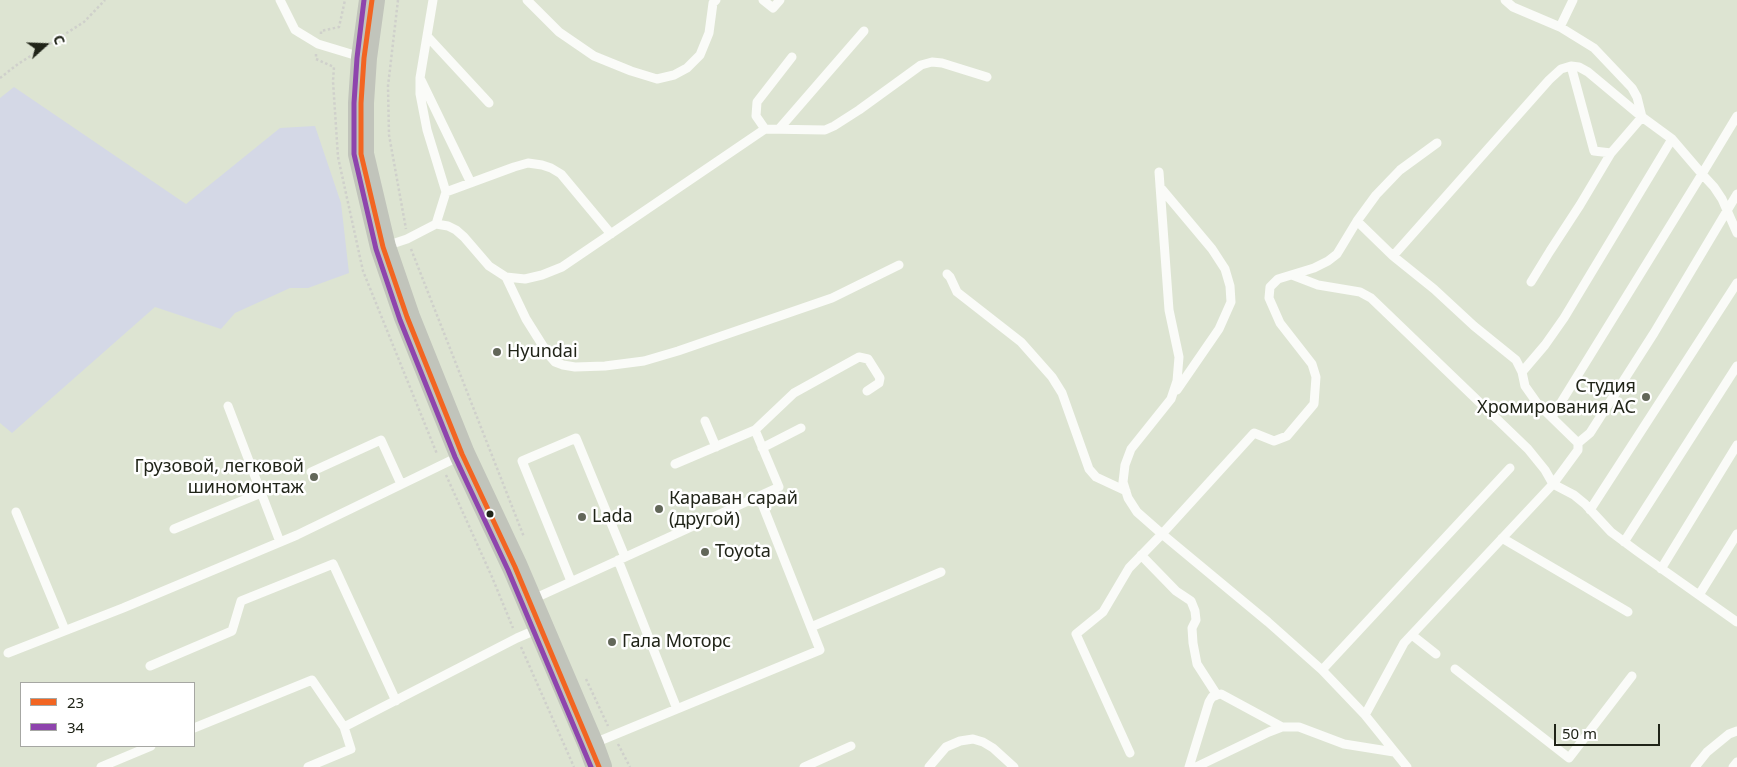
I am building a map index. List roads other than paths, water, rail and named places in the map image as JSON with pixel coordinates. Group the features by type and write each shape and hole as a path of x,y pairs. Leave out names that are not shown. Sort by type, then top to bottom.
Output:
{"main road":[{"path":"372,0 364,58 361,103 361,154 395,243 407,317 462,454 529,601 529,633 595,756 607,767"}],"lane":[{"path":"280,0 295,30 318,44 364,58"},
{"path":"433,0 420,78 420,94 427,130 446,192 436,224"},
{"path":"527,0 559,32 594,56 657,79 674,75 687,68 700,55 709,33 713,3 716,0"},
{"path":"763,0 773,8 780,0"},
{"path":"1505,0 1513,7 1560,27 1594,48 1622,77 1637,97 1642,117"},
{"path":"1560,27 1574,0"},
{"path":"779,129 864,31"},
{"path":"427,36 489,103"},
{"path":"765,128 756,116 756,102 792,57"},
{"path":"395,243 436,224 448,226 456,230 489,266 506,277 525,279 542,275 562,267 765,128 819,131 834,126 880,96 921,65 932,62 942,63 987,77"},
{"path":"1571,66 1594,151 1611,153"},
{"path":"1393,256 1549,80 1562,69 1571,66 1579,67 1588,72 1642,117 1672,139 1714,187 1728,209 1731,222 1737,233"},
{"path":"420,78 471,183"},
{"path":"1552,417 1737,116"},
{"path":"1531,282 1611,153 1642,117"},
{"path":"1522,372 1545,345 1564,318 1672,139"},
{"path":"1130,753 1076,634 1102,612 1129,568 1254,433 1274,441 1287,436 1314,404 1316,376 1312,364 1280,322 1268,298 1270,286 1278,279 1328,261 1337,254 1357,221 1376,195 1400,170 1437,143"},
{"path":"446,192 528,163 551,168 561,174 611,234"},
{"path":"1159,172 1169,310 1179,357 1177,381 1172,399"},
{"path":"1160,187 1212,249 1225,269 1232,302 1219,329 1172,399 1132,450 1125,465 1123,482 1128,498 1137,512 1322,670 1365,715 1407,767"},
{"path":"1578,443 1590,433 1654,333 1737,194"},
{"path":"1357,221 1393,256 1516,360 1522,372 1524,386 1537,403 1578,443 1578,450 1553,484 1404,643 1365,715"},
{"path":"506,277 524,320 548,354 555,362 575,367 604,366 644,361 832,298 899,265"},
{"path":"947,274 957,292 1021,342 1052,377 1062,394 1089,469 1096,477 1126,491"},
{"path":"1292,275 1318,285 1360,292 1371,298 1528,449 1546,470 1553,484 1574,495 1611,532 1624,542 1699,595 1736,618"},
{"path":"1590,510 1737,283"},
{"path":"674,464 755,430 794,393 859,357 868,359 880,378 879,383 867,391"},
{"path":"1624,542 1737,366"},
{"path":"228,406 280,542"},
{"path":"705,421 716,447"},
{"path":"762,448 801,428"},
{"path":"529,601 779,487 755,430"},
{"path":"570,581 522,460 576,438 677,709"},
{"path":"311,472 381,440 401,484"},
{"path":"1661,569 1737,445"},
{"path":"8,653 280,542 462,454"},
{"path":"1322,670 1510,468"},
{"path":"174,529 261,493"},
{"path":"595,756 677,709 820,650 759,496"},
{"path":"16,512 65,630"},
{"path":"1699,595 1737,534"},
{"path":"1502,538 1628,612"},
{"path":"1142,555 1176,591 1191,601 1196,620 1192,628 1197,664 1217,694 1221,694 1282,726 1299,728 1344,744 1394,752"},
{"path":"150,666 232,631 241,601 333,564 396,701"},
{"path":"810,627 941,572"},
{"path":"344,727 529,633"},
{"path":"1412,635 1436,654"},
{"path":"1455,669 1569,758 1632,676"},
{"path":"195,728 312,680 344,727 351,749 308,767"},
{"path":"1189,767 1210,702 1217,694"},
{"path":"1196,767 1282,726"},
{"path":"1695,767 1707,752 1729,734 1737,731"},
{"path":"929,767 946,747 960,740 973,739 993,748 1014,767"},
{"path":"804,767 852,746"},
{"path":"101,767 149,747"},
{"path":"1733,767 1737,762"}],"place":[{"name":"Hyundai","path":"497,352"},
{"name":"Студия Хромирования АС","path":"1646,397"},
{"name":"Грузовой, легковой шиномонтаж","path":"314,477"},
{"name":"Караван сарай (другой)","path":"659,509"},
{"name":"Lada","path":"582,517"},
{"name":"Toyota","path":"705,552"},
{"name":"Гала Моторс","path":"612,642"}]}
